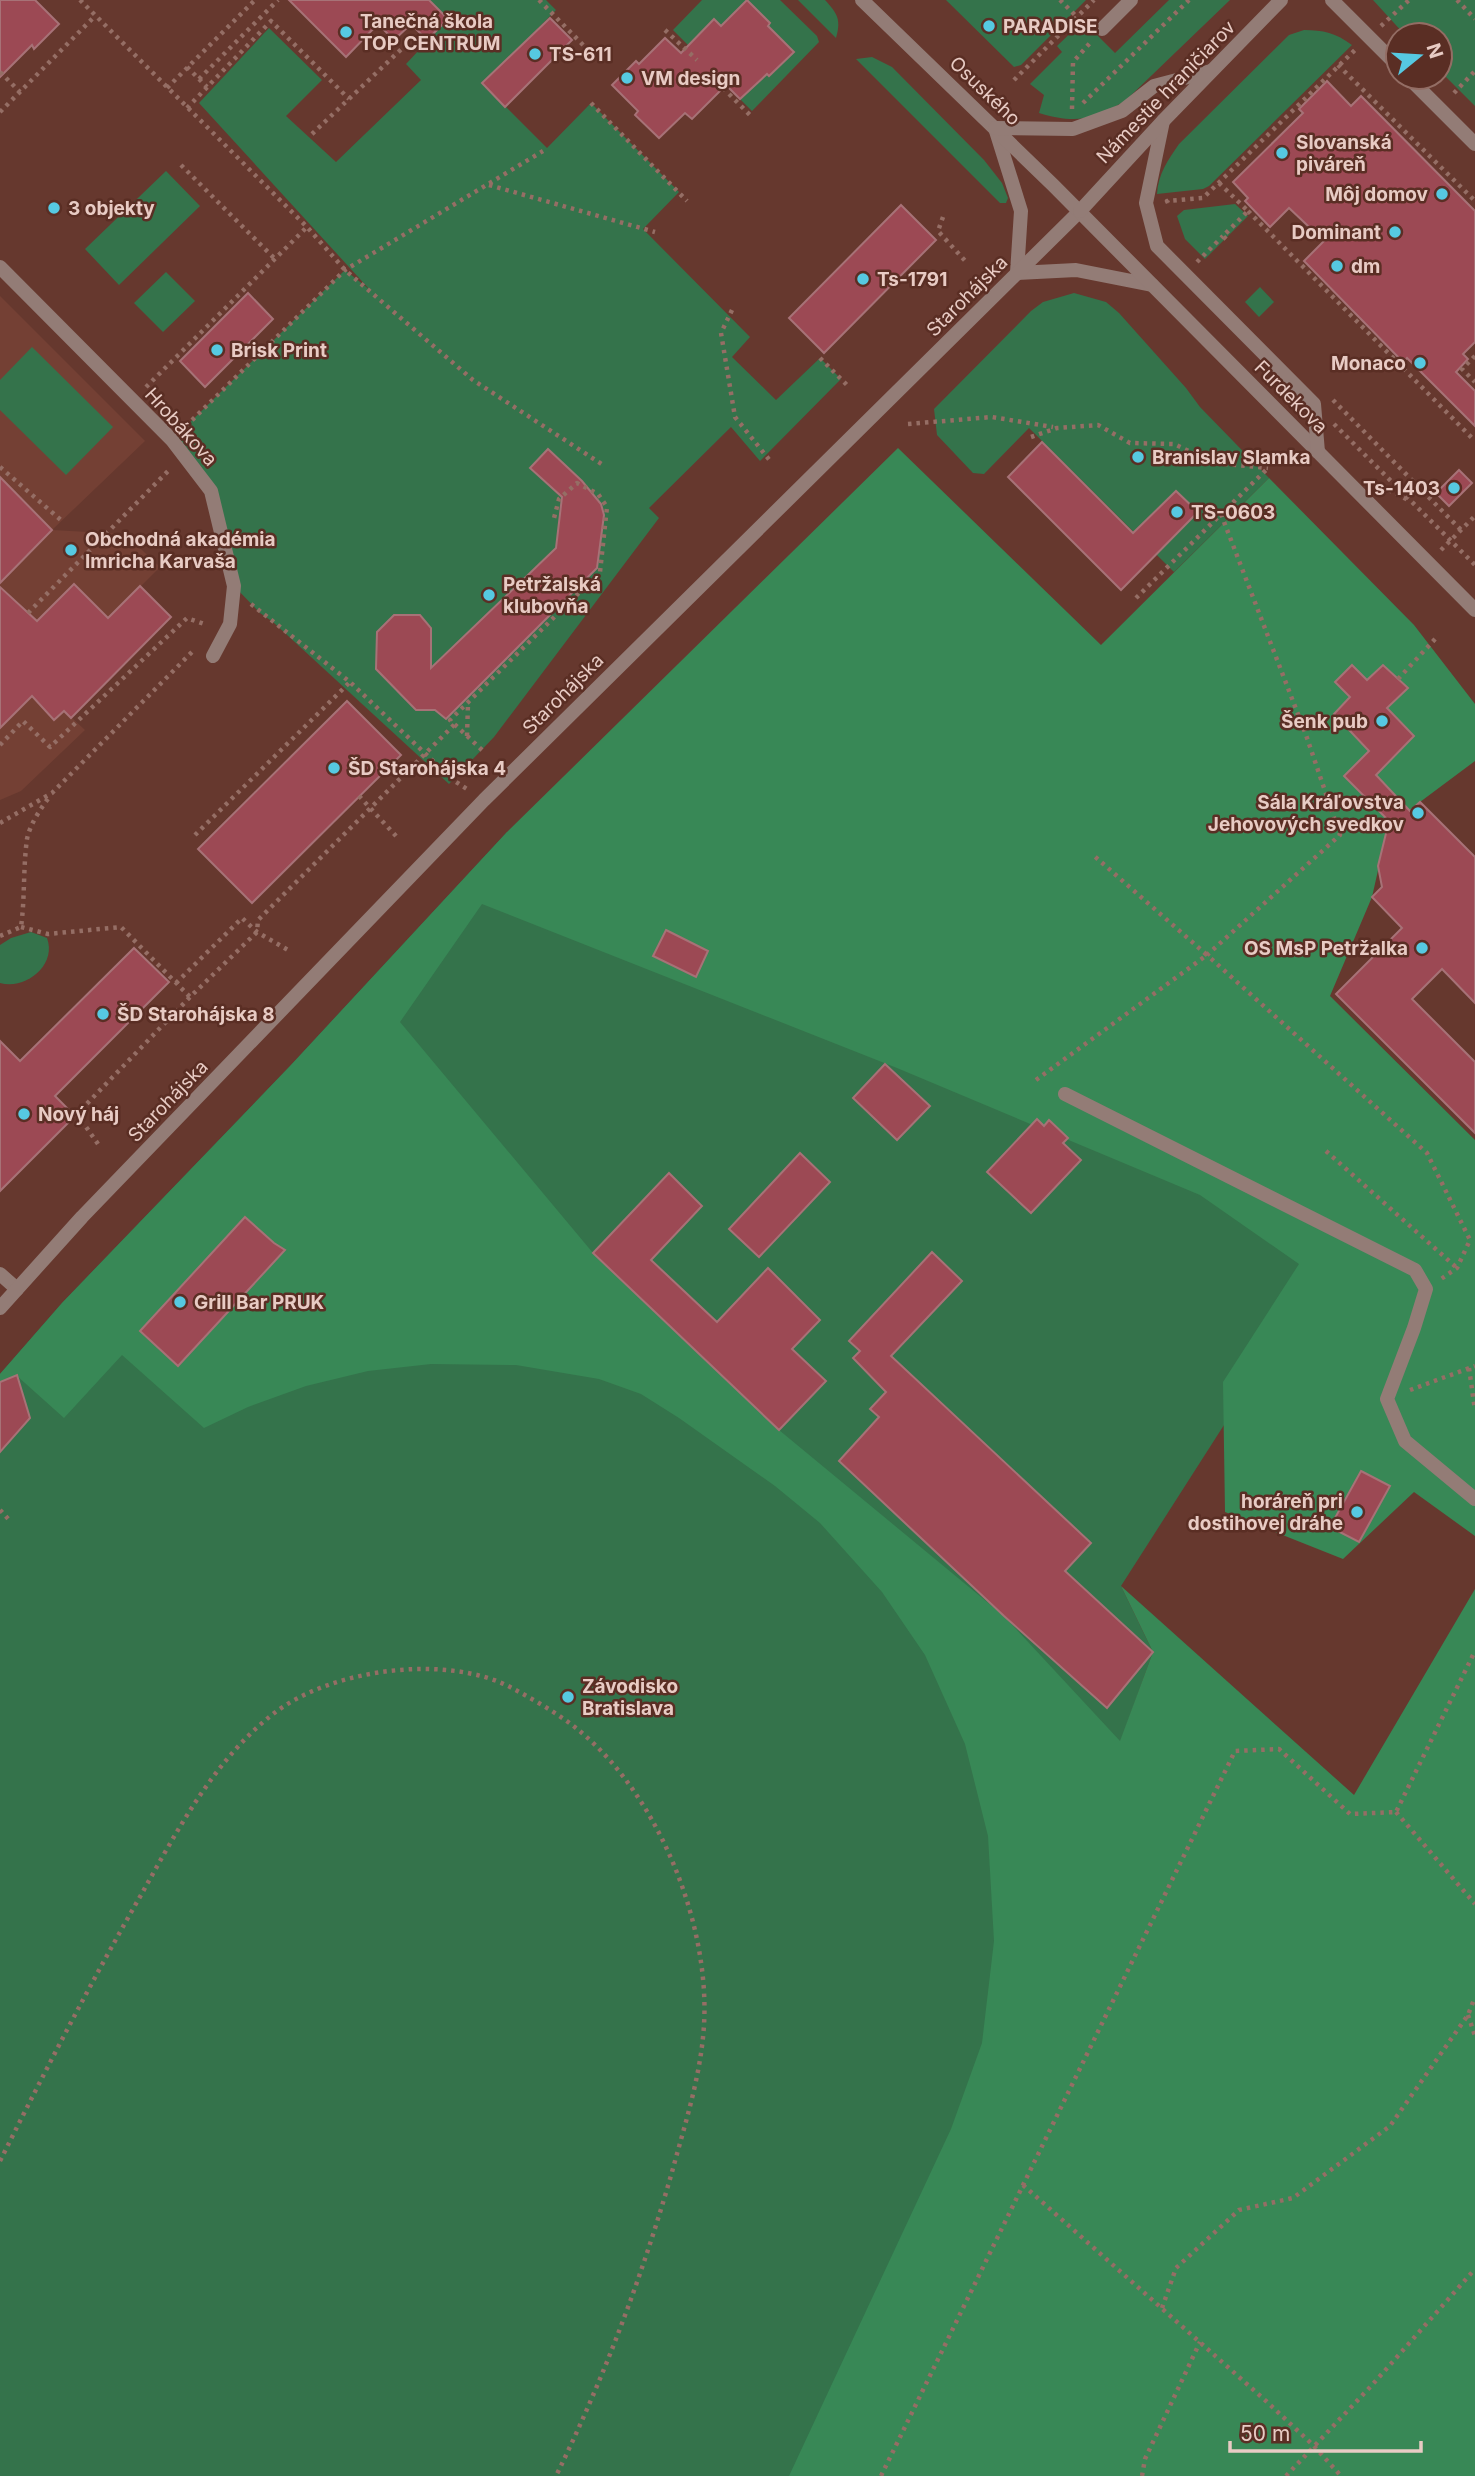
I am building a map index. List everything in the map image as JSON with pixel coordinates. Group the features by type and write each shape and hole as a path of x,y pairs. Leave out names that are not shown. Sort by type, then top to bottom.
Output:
{"street":[{"name":"Osuského","path":"862,0 1080,211"},
{"path":"1102,29 1130,0"},
{"name":"Námestie hraničiarov","path":"1080,211 1281,0"},
{"path":"1332,0 1384,52"},
{"path":"1152,285 1076,270 1017,273 1021,211 995,128 1073,129 1122,111 1154,86 1212,71"},
{"path":"1422,91 1475,144"},
{"path":"1163,121 1146,203 1157,246 1314,404 1318,452"},
{"name":"Starohájska","path":"0,1308 82,1217 484,800 1080,211"},
{"name":"Furdekova","path":"1080,211 1475,610"},
{"name":"Hrobákova","path":"0,267 172,440 211,491 234,586 230,624 213,656"},
{"path":"1065,1094 1415,1270 1426,1289 1387,1399 1405,1441 1475,1499"},
{"path":"0,1274 17,1289"}],"path":[{"path":"80,0 307,227 345,270 473,380 604,465"},
{"path":"167,88 255,0"},
{"path":"200,79 278,0"},
{"path":"539,0 586,48"},
{"path":"1060,0 1077,17"},
{"path":"1014,80 1094,0"},
{"path":"1102,29 1073,62 1072,114 1189,0"},
{"path":"1167,201 1203,198 1338,65 1409,0"},
{"path":"1457,0 1475,19"},
{"path":"0,112 95,16"},
{"path":"187,108 271,21 349,99"},
{"path":"665,30 697,60"},
{"path":"312,134 412,39"},
{"path":"1338,65 1475,201"},
{"path":"187,67 207,87"},
{"path":"1454,93 1475,71"},
{"path":"0,72 20,92"},
{"path":"710,76 752,117"},
{"path":"591,103 687,201"},
{"path":"172,440 345,270 543,151"},
{"path":"181,165 275,259"},
{"path":"1219,183 1474,440"},
{"path":"488,184 655,232"},
{"path":"1197,262 1248,211"},
{"path":"943,217 938,231 968,264"},
{"path":"144,390 307,227"},
{"path":"1223,236 1228,241"},
{"path":"732,310 721,333 734,417 771,462"},
{"path":"1475,356 1462,369 1475,382"},
{"path":"820,358 847,385"},
{"path":"1314,404 1475,565"},
{"path":"908,424 992,417 1056,428 1098,425 1130,443 1174,444 1214,463 1268,468 1136,598"},
{"path":"1031,437 1056,428"},
{"path":"28,613 184,455"},
{"path":"0,467 62,521"},
{"path":"482,750 450,720 600,572 607,507 598,494 578,483 559,499 554,522"},
{"path":"1036,1080 1207,955 1340,835 1306,735 1221,514"},
{"path":"1428,563 1475,516"},
{"path":"234,586 260,613 351,682 453,780"},
{"path":"0,745 23,721 50,747 187,618 207,625 230,624"},
{"path":"202,635 207,625"},
{"path":"1398,679 1437,637"},
{"path":"21,927 25,900 27,837 39,811 52,793 191,655 197,645"},
{"path":"195,835 351,682"},
{"path":"467,736 468,702"},
{"path":"98,1144 78,1114 257,932 258,920 455,724"},
{"path":"0,823 52,793"},
{"path":"359,796 397,837"},
{"path":"1092,854 1427,1153 1470,1240 1457,1268 1326,1151"},
{"path":"176,983 242,918 257,932 288,950"},
{"path":"0,936 21,927 48,934 121,927 190,998"},
{"path":"1387,1399 1472,1367 1475,1410"},
{"path":"0,1510 11,1521"},
{"path":"1396,1812 1475,1651"},
{"path":"0,2161 100,1967 156,1867 215,1776 257,1727 307,1692 332,1682 366,1674 412,1670 464,1673 502,1683 530,1698 583,1734 615,1767 642,1802 675,1867 692,1924 704,1986 701,2056 662,2207 625,2320 556,2476"},
{"path":"881,2476 1235,1751 1279,1749 1350,1814 1396,1812"},
{"path":"1396,1812 1475,1903"},
{"path":"1161,2308 1176,2267 1239,2210 1293,2197 1390,2126 1468,2015 1475,1997"},
{"path":"1468,2015 1475,2036"},
{"path":"1023,2185 1313,2445 1341,2476"},
{"path":"1279,2476 1287,2474 1373,2384 1475,2269"},
{"path":"1142,2476 1145,2459 1200,2342"}],"shaded area":[{"name":"Obchodná akadémia Imricha Karvaša","path":"0,296 145,441 52,530 125,534 160,567 140,587 171,617 71,717 85,730 21,791 0,800"}],"green space":[{"path":"429,0 546,0 556,10 483,84 547,148 591,103 679,192 643,229 750,337 732,357 776,400 820,358 841,379 760,461 731,427 649,508 659,518 494,737 449,784 260,613 234,586 211,491 172,440 345,270 370,290 199,103 269,28 322,80 286,116 336,162 421,80 406,64 448,19"},
{"path":"702,0 747,0 721,26 714,19 688,45 673,30"},
{"path":"747,0 780,0 817,36 819,42 752,111 740,99 767,74 770,76 794,52"},
{"path":"798,0 825,0 837,18 836,38"},
{"path":"946,0 1086,0 1021,65 1014,67"},
{"path":"1169,0 1230,0 1125,101 1084,118 1063,118 1039,113 1044,95 1030,84 1062,52 1057,46 1083,21 1115,53"},
{"path":"1373,0 1475,0 1475,106 1454,85 1454,21 1392,21"},
{"path":"1304,30 1329,33 1352,45 1209,186 1157,194 1167,162 1179,144 1289,35"},
{"path":"872,57 892,67 984,160 1002,183 1008,198 1006,203 1000,203 856,59"},
{"path":"166,171 200,206 119,285 85,249"},
{"path":"1235,204 1248,216 1205,259 1185,239 1177,216 1184,210"},
{"path":"166,272 195,301 163,332 134,303"},
{"path":"1260,287 1274,302 1259,317 1245,302"},
{"path":"1074,293 1106,302 1119,313 1200,407 1269,478 1174,572 1029,428 984,474 973,473 937,435 934,409 1031,311 1043,302"},
{"path":"32,347 113,427 66,475 0,410 0,380"},
{"path":"898,448 1101,645 1269,478 1414,625 1475,704 1475,761 1420,802 1386,835 1372,897 1330,996 1475,1140 1475,1536 1414,1492 1343,1559 1225,1512 1223,1382 1299,1264 1200,1195 897,1068 482,904 400,1022 593,1253 779,1430 1004,1616 1120,1741 1153,1652 1121,1586 1354,1795 1475,1589 1475,2476 789,2476 951,2129 982,2043 994,1941 988,1836 965,1744 925,1655 882,1592 820,1523 775,1486 641,1394 599,1379 516,1365 431,1364 368,1371 306,1386 248,1407 204,1428 122,1355 64,1418 16,1375 0,1382 0,1374 62,1303 291,1065 507,832"},
{"name":"Závodisko Bratislava","path":"507,832 1343,1239 1121,1586 1153,1652 854,2476 0,2476 0,1374 62,1303 291,1065"},
{"path":"31,932 47,938 48,957 43,966 29,979 20,983 0,983 0,945 11,938"}],"building":[{"path":"0,0 35,0 59,24 34,49 32,45 0,77"},
{"name":"Tanečná škola TOP CENTRUM","path":"289,0 429,0 448,19 427,40 411,24 394,40 378,24 346,57"},
{"path":"747,0 794,52 740,99 726,85 692,119 685,113 659,138 635,115 638,111 612,85 636,61 639,64 665,38 681,53 714,19 721,26"},
{"name":"TS-611","path":"550,18 572,40 505,107 482,83"},
{"name":"Dominant","path":"1327,81 1351,106 1361,96 1475,211 1475,342 1463,354 1468,359 1456,372 1475,391 1475,426 1407,358 1403,362 1304,261 1324,241 1289,208 1270,227 1245,201 1248,198 1233,182 1303,113 1299,109"},
{"name":"Ts-1791","path":"901,205 936,240 824,353 789,318"},
{"name":"Brisk Print","path":"248,293 273,319 205,387 180,361"},
{"path":"1042,442 1133,533 1176,491 1198,512 1121,590 1008,477"},
{"path":"548,449 582,481 601,504 604,515 597,568 446,719 435,710 416,710 376,669 377,632 394,615 420,615 431,628 431,668 556,548 562,497 530,468"},
{"name":"Ts-1403","path":"1459,470 1472,483 1449,506 1436,493"},
{"path":"0,477 52,530 0,583"},
{"path":"74,584 108,618 140,586 171,617 71,718 64,711 54,720 32,696 0,728 0,587 37,621"},
{"path":"1352,665 1367,680 1383,665 1408,688 1387,708 1414,736 1376,775 1410,811 1420,802 1475,857 1475,1003 1442,969 1412,999 1475,1062 1475,1133 1336,994 1402,928 1372,897 1382,887 1378,866 1389,821 1344,776 1369,751 1334,714 1350,697 1335,682"},
{"path":"347,701 401,755 252,903 198,849"},
{"path":"666,930 708,951 696,977 653,956"},
{"path":"134,948 169,982 55,1096 75,1116 0,1191 0,1041 20,1061"},
{"path":"885,1064 930,1106 897,1140 853,1098"},
{"path":"1037,1119 1044,1126 1049,1120 1068,1138 1063,1143 1081,1160 1031,1213 987,1172"},
{"path":"800,1153 830,1182 759,1257 729,1229"},
{"path":"669,1173 702,1206 651,1260 717,1322 768,1268 820,1320 792,1349 826,1381 779,1430 593,1253"},
{"path":"245,1217 285,1250 178,1366 140,1331"},
{"path":"932,1252 962,1281 891,1356 1091,1543 1065,1571 1153,1652 1107,1708 1004,1616 839,1461 879,1417 870,1409 886,1392 853,1358 860,1351 849,1341"},
{"path":"17,1375 30,1418 0,1452 0,1382"},
{"name":"horáreň pri dostihovej dráhe","path":"1361,1471 1390,1486 1359,1542 1330,1527"}],"place":[{"name":"PARADISE","path":"989,26"},
{"name":"Tanečná škola TOP CENTRUM","path":"346,32"},
{"name":"TS-611","path":"535,54"},
{"name":"VM design","path":"627,78"},
{"name":"Slovanská piváreň","path":"1282,153"},
{"name":"Môj domov","path":"1442,194"},
{"name":"3 objekty","path":"54,208"},
{"name":"Dominant","path":"1395,232"},
{"name":"dm","path":"1337,266"},
{"name":"Ts-1791","path":"863,279"},
{"name":"Brisk Print","path":"217,350"},
{"name":"Monaco","path":"1420,363"},
{"name":"Branislav Slamka","path":"1138,457"},
{"name":"Ts-1403","path":"1454,488"},
{"name":"TS-0603","path":"1177,512"},
{"name":"Obchodná akadémia Imricha Karvaša","path":"71,550"},
{"name":"Petržalská klubovňa","path":"489,595"},
{"name":"Šenk pub","path":"1382,721"},
{"name":"ŠD Starohájska 4","path":"334,768"},
{"name":"Sála Kráľovstva Jehovových svedkov","path":"1418,813"},
{"name":"OS MsP Petržalka","path":"1422,948"},
{"name":"ŠD Starohájska 8","path":"103,1014"},
{"name":"Nový háj","path":"24,1114"},
{"name":"Grill Bar PRUK","path":"180,1302"},
{"name":"horáreň pri dostihovej dráhe","path":"1357,1512"},
{"name":"Závodisko Bratislava","path":"568,1697"}]}
